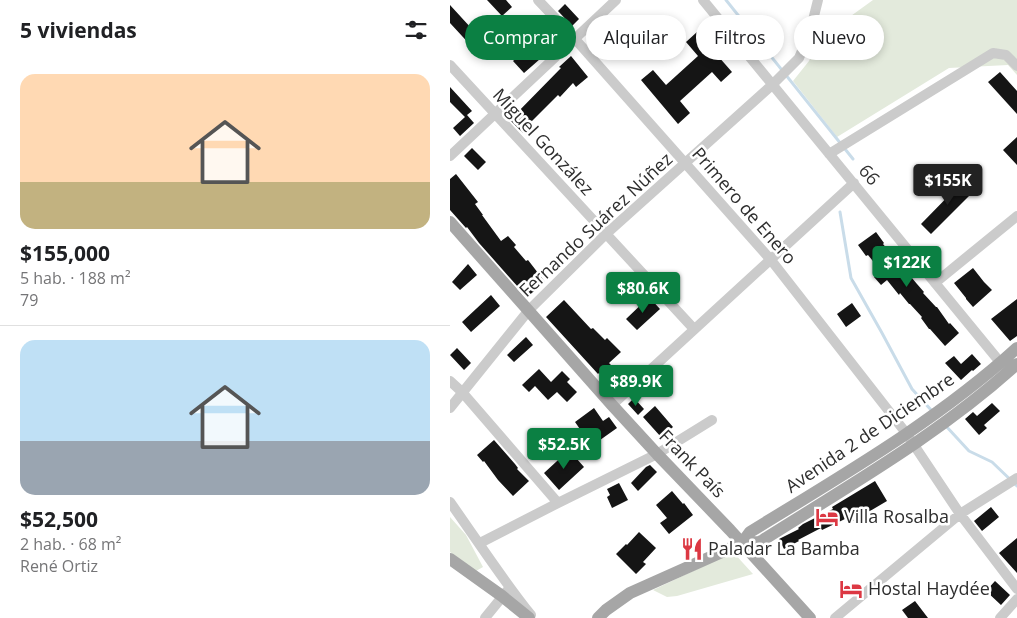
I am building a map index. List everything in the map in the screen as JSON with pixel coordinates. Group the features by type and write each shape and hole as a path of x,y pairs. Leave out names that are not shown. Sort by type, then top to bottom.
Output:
{"main road":[{"name":"Frank País","path":"450,222 612,405 810,618"},
{"name":"Avenida 2 de Diciembre","path":"598,618 630,593 742,543 759,542 916,443 960,412 1009,366 1017,348"},
{"name":"Avenida 2 de Diciembre","path":"742,543 750,532 850,471 951,402 1009,366"},
{"path":"730,530 741,534 750,532"},
{"path":"754,556 759,542"},
{"path":"450,559 506,592 529,618"}],"street":[{"name":"Primero de Enero","path":"538,0 553,15"},
{"path":"576,37 616,0"},
{"name":"66","path":"703,0 935,283 1009,366"},
{"name":"Fernando Suárez Núñez","path":"450,408 529,310 606,234 772,85 799,58 810,32 818,0"},
{"name":"Primero de Enero","path":"576,39 771,260 909,432 960,514 1017,589"},
{"path":"829,154 993,53 1006,55 1017,66"},
{"path":"450,156 552,60"},
{"name":"Miguel González","path":"450,65 694,329"},
{"path":"612,405 854,183"},
{"path":"935,283 1017,216"},
{"path":"450,381 462,392 558,503"},
{"path":"480,544 657,454 712,420"},
{"path":"835,618 960,514 1017,478"},
{"path":"450,502 480,544 506,592 534,618"},
{"path":"485,618 506,592"},
{"path":"1000,618 1017,599"}],"shaded area":[{"path":"873,0 1017,0 1017,75 1008,65 949,68 837,137 793,81 809,60 884,60 884,15 852,15"},
{"path":"450,517 466,535 483,567 476,571 450,552"},
{"path":"733,552 753,574 677,596 667,597 653,590"}],"building":[{"path":"487,0 506,0 512,7 501,15"},
{"path":"565,4 575,15 562,15 558,11"},
{"path":"450,5 465,21 465,39 450,23"},
{"path":"696,33 696,54 686,42"},
{"path":"696,58 696,60 722,60 732,72 721,82 712,72 680,101 690,113 678,124 641,80 653,70 666,85"},
{"path":"514,60 539,60 524,73"},
{"path":"567,60 574,60 588,77 576,87 573,83 560,97 558,95 531,122 532,124 523,133 510,120 561,68 559,67"},
{"path":"1000,72 1017,91 1017,114 988,82"},
{"path":"450,87 472,111 467,115 474,123 460,136 453,128 465,117 450,102"},
{"path":"1017,137 1017,165 1003,150"},
{"path":"472,148 486,162 478,170 464,156"},
{"path":"456,174 478,202 475,204 501,241 508,236 516,245 514,247 526,261 528,260 545,282 527,297 450,210 450,179"},
{"path":"965,179 976,189 931,234 921,224"},
{"path":"876,232 883,244 923,293 959,333 945,346 929,329 922,317 900,293 899,295 887,280 881,285 874,277 881,271 858,245"},
{"path":"468,264 477,275 460,290 452,282"},
{"path":"973,268 992,290 973,307 954,283"},
{"path":"491,295 500,306 471,332 462,322"},
{"path":"649,297 660,309 637,330 626,319"},
{"path":"1017,299 1017,336 1010,341 991,319"},
{"path":"564,300 591,329 593,328 605,340 607,338 621,352 609,363 622,376 612,386 598,374 546,317"},
{"path":"852,303 861,316 846,327 837,314"},
{"path":"526,337 533,345 514,362 507,355"},
{"path":"457,348 471,363 464,370 450,355"},
{"path":"972,354 981,364 961,380 945,363 954,356 961,364"},
{"path":"539,369 551,382 562,371 570,379 567,382 577,392 567,402 557,392 548,400 535,386 529,392 522,385"},
{"path":"634,398 644,409 638,415 628,404"},
{"path":"992,403 1000,411 984,425 987,428 979,435 965,419 973,412 977,416"},
{"path":"655,406 673,427 661,437 643,417"},
{"path":"594,408 603,421 609,417 617,428 593,445 575,422"},
{"path":"494,440 529,481 513,496 477,455"},
{"path":"569,450 584,467 559,490 544,473"},
{"path":"650,465 657,472 638,491 631,483"},
{"path":"875,481 887,501 848,524 845,519 822,530 821,528 784,549 779,539 833,509 832,507"},
{"path":"619,483 628,500 612,508 607,497 610,495 607,489"},
{"path":"672,491 693,515 669,534 660,523 667,518 656,505"},
{"path":"991,507 999,517 982,531 974,521"},
{"path":"639,532 656,548 643,562 646,564 636,574 616,554"},
{"path":"1017,538 1017,573 999,553"},
{"path":"995,581 1010,595 1001,605 986,591"},
{"path":"915,601 928,618 908,618 902,610"}],"waterway":[{"path":"726,0 853,159"},
{"path":"840,212 851,278 912,389 932,411"},
{"path":"945,425 969,451 992,462 1017,486"}],"place":[{"name":"Villa Rosalba","path":"827,517"},
{"name":"Paladar La Bamba","path":"692,549"},
{"name":"Hostal Haydée","path":"851,589"}]}
